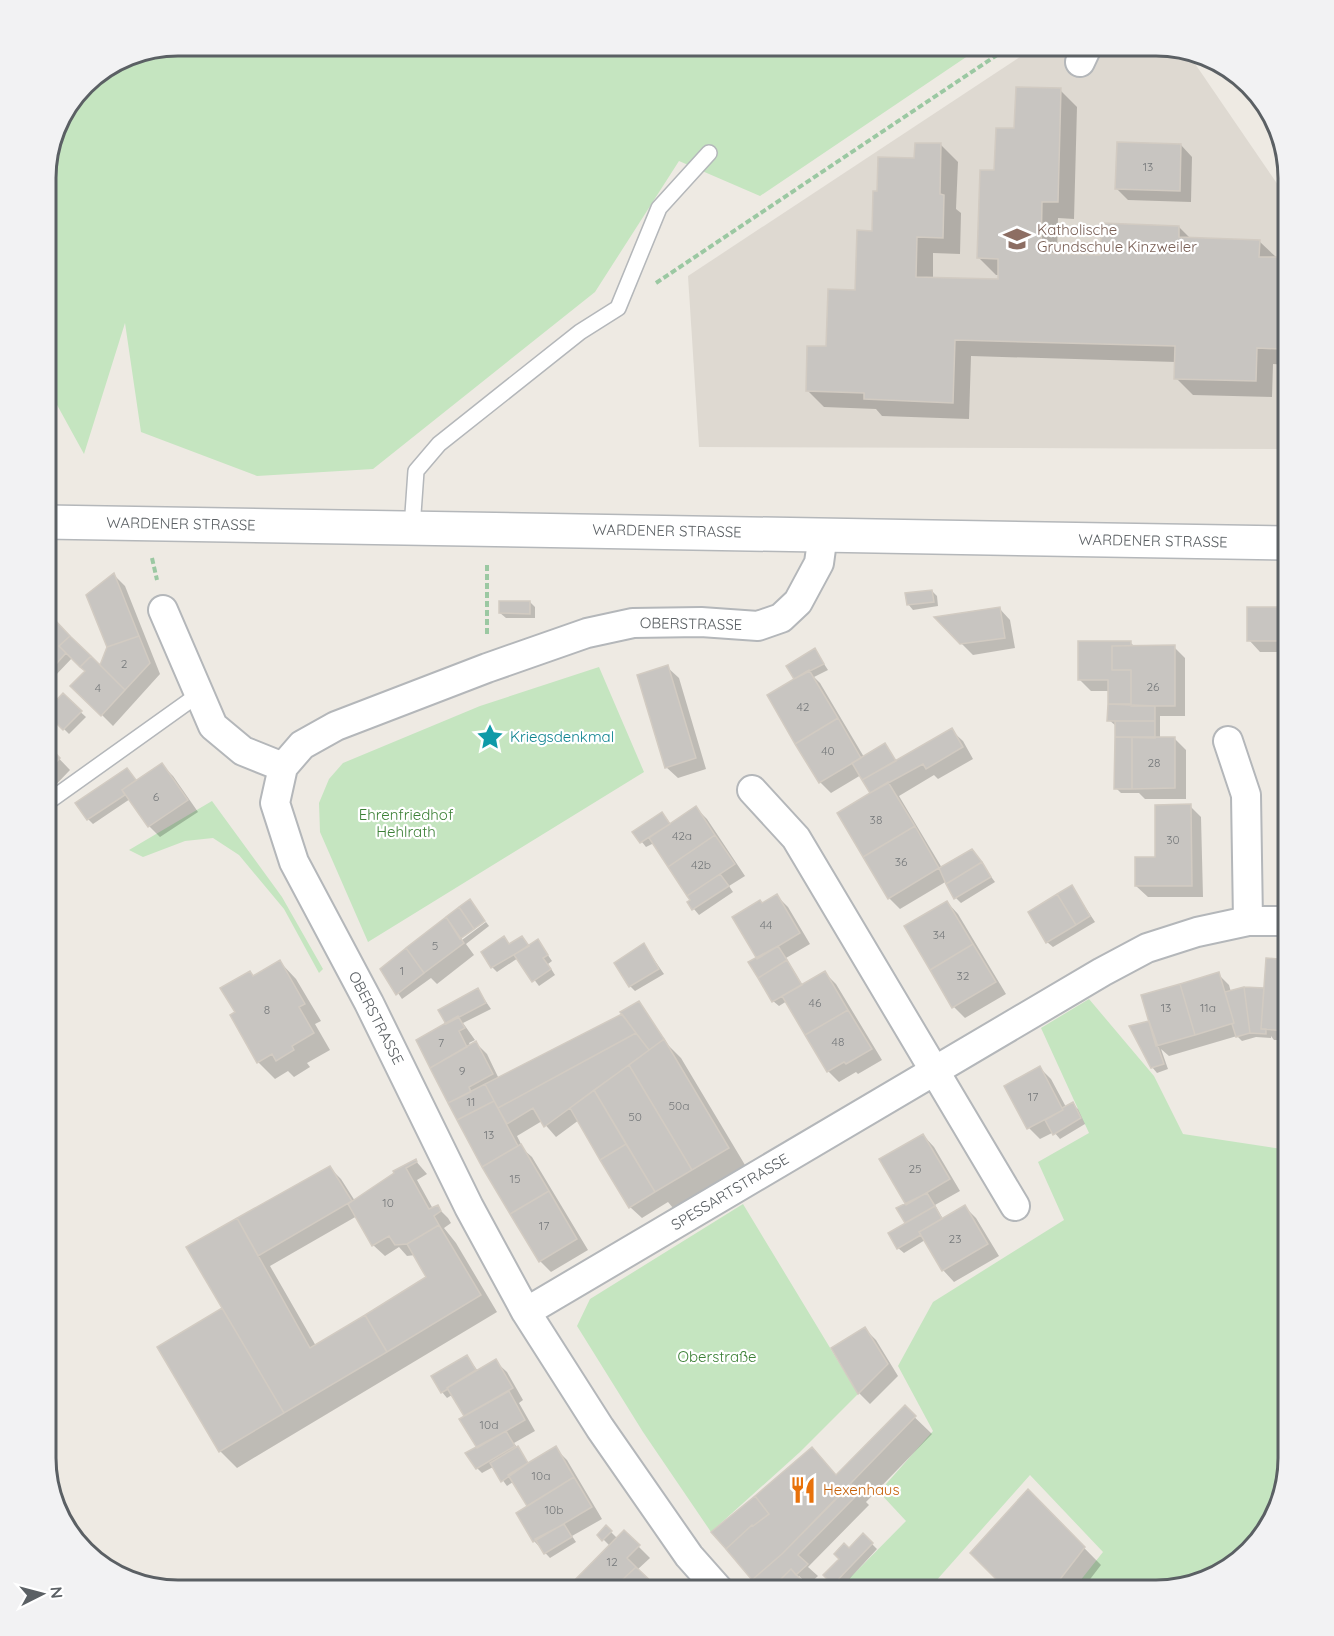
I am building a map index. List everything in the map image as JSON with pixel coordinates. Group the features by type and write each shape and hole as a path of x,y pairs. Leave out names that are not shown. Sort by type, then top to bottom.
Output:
{"street":[{"name":"WARDENER STRASSE","path":"56,522 1279,543"},
{"name":"OBERSTRASSE","path":"709,1580 689,1556 600,1428 526,1312 470,1208 369,1003 294,862 275,803 283,767 302,745 336,726 487,668 587,633 633,623 701,622 758,626 781,618 798,602 819,563 823,534"},
{"path":"163,610 213,726 243,751 283,767"},
{"path":"1228,741 1246,795 1248,921"},
{"path":"752,790 796,838 1015,1206"},
{"name":"SPESSARTSTRASSE","path":"526,1312 1102,972 1147,948 1197,932 1248,921 1279,921"}],"lane":[{"path":"412,528 416,471 438,444 580,332 618,308 659,208 709,153"},
{"path":"56,796 199,694"}],"path":[{"path":"618,308 996,56"},
{"path":"487,668 488,560"}],"shaded area":[{"name":"Katholische Grundschule Kinzweiler","path":"1021,56 1164,56 1188,60 1194,62 1279,186 1279,449 699,447 688,276"}],"green space":[{"path":"178,56 968,56 760,196 679,161 595,292 373,469 257,476 141,432 125,323 84,454 56,403 56,170 65,131 81,103 97,86 124,68 146,60"},
{"name":"Ehrenfriedhof Hehlrath","path":"599,667 644,772 368,942 320,832 319,803 329,779 343,763 480,706"},
{"path":"212,801 282,897 323,969 319,973 284,909 239,855 213,838 185,841 143,857 129,850"},
{"path":"1089,999 1154,1076 1183,1134 1279,1148 1279,1458 1269,1505 1258,1526 1237,1550 1224,1560 1196,1574 1156,1580 1081,1580 1103,1552 1030,1475 937,1580 848,1580 906,1521 879,1492 933,1431 898,1366 933,1302 1064,1220 1038,1162 1089,1133 1041,1028"},
{"name":"Oberstraße","path":"743,1204 858,1394 800,1452 711,1532 643,1432 577,1326 590,1299"}],"building":[{"path":"1016,87 1061,88 1058,202 1042,202 1041,253 1100,255 1102,223 1179,226 1179,237 1260,240 1259,257 1279,257 1279,349 1257,348 1256,381 1174,379 1175,346 955,340 953,403 864,399 864,393 806,391 807,346 826,346 828,289 855,290 857,230 872,231 873,191 877,191 878,157 914,158 915,143 941,143 940,194 944,195 943,238 917,237 916,277 998,279 998,259 977,258 980,170 994,170 996,128 1014,128"},
{"path":"1117,142 1181,144 1180,191 1115,189"},
{"path":"114,573 139,636 107,647 86,595"},
{"path":"932,590 934,602 907,605 905,593"},
{"path":"499,601 530,601 530,614 499,613"},
{"path":"1000,607 1005,638 960,644 934,617"},
{"path":"1247,607 1279,607 1279,641 1247,641"},
{"path":"56,621 70,636 59,646 66,653 56,665"},
{"path":"70,636 91,656 80,667 59,646"},
{"path":"139,636 150,663 125,690 100,665 107,647"},
{"path":"1078,641 1131,641 1131,646 1112,646 1112,670 1131,670 1131,704 1108,704 1108,680 1078,680"},
{"path":"1175,645 1175,706 1131,706 1131,670 1112,670 1112,646"},
{"path":"815,648 824,664 794,679 786,666"},
{"path":"91,656 125,690 101,716 70,686 85,671 80,667"},
{"path":"668,665 696,758 665,768 637,675"},
{"path":"809,670 838,718 795,744 767,695"},
{"path":"63,693 82,711 63,730 56,723 56,701"},
{"path":"1108,704 1155,706 1155,721 1107,721"},
{"path":"838,718 861,758 819,783 795,744"},
{"path":"1115,721 1155,721 1155,738 1115,737"},
{"path":"952,728 963,747 926,769 923,764 870,793 862,780"},
{"path":"1115,737 1132,737 1132,789 1114,789"},
{"path":"1132,737 1175,737 1175,788 1132,789"},
{"path":"885,743 896,761 862,780 852,763"},
{"path":"162,763 188,800 148,827 122,790"},
{"path":"127,768 136,780 122,790 125,795 87,820 75,803"},
{"path":"888,782 915,826 863,857 837,813"},
{"path":"1191,804 1192,886 1135,886 1135,857 1155,857 1155,805"},
{"path":"696,806 715,835 668,867 649,838"},
{"path":"662,812 670,824 640,843 632,832"},
{"path":"915,826 939,868 888,899 863,857"},
{"path":"715,835 735,864 687,896 668,867"},
{"path":"972,849 982,862 946,884 939,868"},
{"path":"982,862 991,877 954,899 946,884"},
{"path":"720,874 729,886 692,910 687,902 690,900 687,896"},
{"path":"1072,885 1090,916 1076,925 1057,894"},
{"path":"777,894 800,933 757,959 732,917 760,900 762,903"},
{"path":"1057,894 1076,925 1046,943 1028,912"},
{"path":"470,899 485,921 474,929 459,907"},
{"path":"947,901 973,944 930,970 904,926"},
{"path":"459,907 474,929 460,939 446,917"},
{"path":"446,917 464,943 424,973 406,948"},
{"path":"504,936 509,944 522,936 529,946 491,968 481,952"},
{"path":"538,939 548,955 543,958 551,969 532,982 514,955"},
{"path":"644,943 659,969 629,987 614,963"},
{"path":"973,944 996,982 952,1008 930,970"},
{"path":"778,946 787,960 758,978 748,962"},
{"path":"406,948 424,973 396,995 380,969"},
{"path":"1266,958 1279,959 1279,1030 1261,1029"},
{"path":"280,960 305,1004 299,1007 314,1033 292,1046 294,1050 276,1061 272,1054 257,1063 230,1015 235,1012 220,988 250,971 253,976"},
{"path":"787,960 802,985 772,1002 758,978"},
{"path":"825,971 848,1010 805,1035 782,996"},
{"path":"1219,972 1234,1023 1195,1035 1180,984"},
{"path":"1180,984 1195,1035 1156,1046 1141,995"},
{"path":"1244,987 1264,988 1261,1029 1266,1029 1266,1034 1250,1033"},
{"path":"1244,987 1250,1033 1236,1037 1225,992"},
{"path":"478,988 486,1003 446,1024 438,1010"},
{"path":"639,1001 664,1039 649,1050 620,1012"},
{"path":"848,1010 872,1049 827,1072 805,1035"},
{"path":"622,1014 636,1033 498,1108 485,1084"},
{"path":"458,1016 465,1028 459,1031 467,1047 430,1068 416,1040"},
{"path":"1149,1021 1164,1064 1151,1068 1129,1026"},
{"path":"636,1033 649,1050 544,1127 533,1108 507,1124 498,1108"},
{"path":"664,1039 729,1148 692,1170 629,1065"},
{"path":"476,1041 493,1074 469,1087 471,1092 448,1103 430,1068"},
{"path":"629,1065 692,1170 655,1192 594,1090"},
{"path":"1040,1066 1063,1110 1027,1129 1004,1086"},
{"path":"485,1084 494,1101 457,1120 448,1103"},
{"path":"594,1090 626,1144 600,1160 570,1108"},
{"path":"494,1101 518,1146 482,1167 457,1120"},
{"path":"1073,1102 1081,1118 1053,1135 1045,1120"},
{"path":"923,1134 950,1179 906,1205 879,1159"},
{"path":"521,1144 549,1191 510,1214 482,1167"},
{"path":"626,1144 655,1192 629,1208 600,1160"},
{"path":"416,1159 417,1162 406,1168 429,1209 438,1205 441,1211 434,1216 439,1225 407,1244 395,1245 389,1236 372,1246 348,1204 394,1173 393,1171"},
{"path":"330,1166 352,1201 258,1256 237,1218"},
{"path":"549,1191 577,1239 539,1262 510,1214"},
{"path":"927,1193 935,1206 905,1223 896,1208"},
{"path":"965,1205 988,1244 942,1271 919,1232"},
{"path":"935,1206 942,1219 919,1232 921,1235 897,1249 888,1233"},
{"path":"237,1218 310,1348 365,1315 387,1352 284,1413 186,1247"},
{"path":"439,1225 481,1295 387,1352 365,1315 426,1277 407,1244"},
{"path":"222,1308 284,1413 219,1452 157,1347"},
{"path":"865,1327 888,1364 858,1394 831,1348"},
{"path":"467,1355 476,1370 441,1393 431,1376"},
{"path":"496,1359 513,1388 464,1416 447,1388"},
{"path":"509,1391 525,1420 477,1448 459,1419"},
{"name":"Hexenhaus","path":"905,1405 916,1416 783,1553 752,1580 726,1549 752,1525 769,1514 755,1496 812,1447 836,1475"},
{"path":"506,1431 515,1446 476,1469 465,1453"},
{"path":"518,1446 528,1463 501,1482 490,1463"},
{"path":"556,1446 574,1477 527,1506 508,1475"},
{"path":"574,1477 592,1507 533,1542 516,1513"},
{"path":"851,1484 859,1493 798,1555 808,1564 796,1575 791,1569 780,1580 752,1580 783,1553"},
{"path":"1028,1489 1085,1547 1060,1580 997,1580 970,1553"},
{"path":"755,1496 769,1514 752,1525 726,1549 711,1532"},
{"path":"564,1524 572,1537 544,1554 535,1539"},
{"path":"606,1525 612,1531 602,1541 597,1535"},
{"path":"624,1530 640,1545 627,1558 636,1567 622,1580 575,1580"},
{"path":"863,1533 873,1543 838,1580 828,1580 823,1575 839,1559 834,1554 844,1543 849,1548"},
{"path":"636,1567 650,1580 622,1580"},
{"path":"791,1569 801,1580 780,1580"}],"place":[{"name":"Katholische Grundschule Kinzweiler","path":"1017,239"},
{"name":"Kriegsdenkmal","path":"490,737"},
{"name":"Hexenhaus","path":"803,1490"}]}
